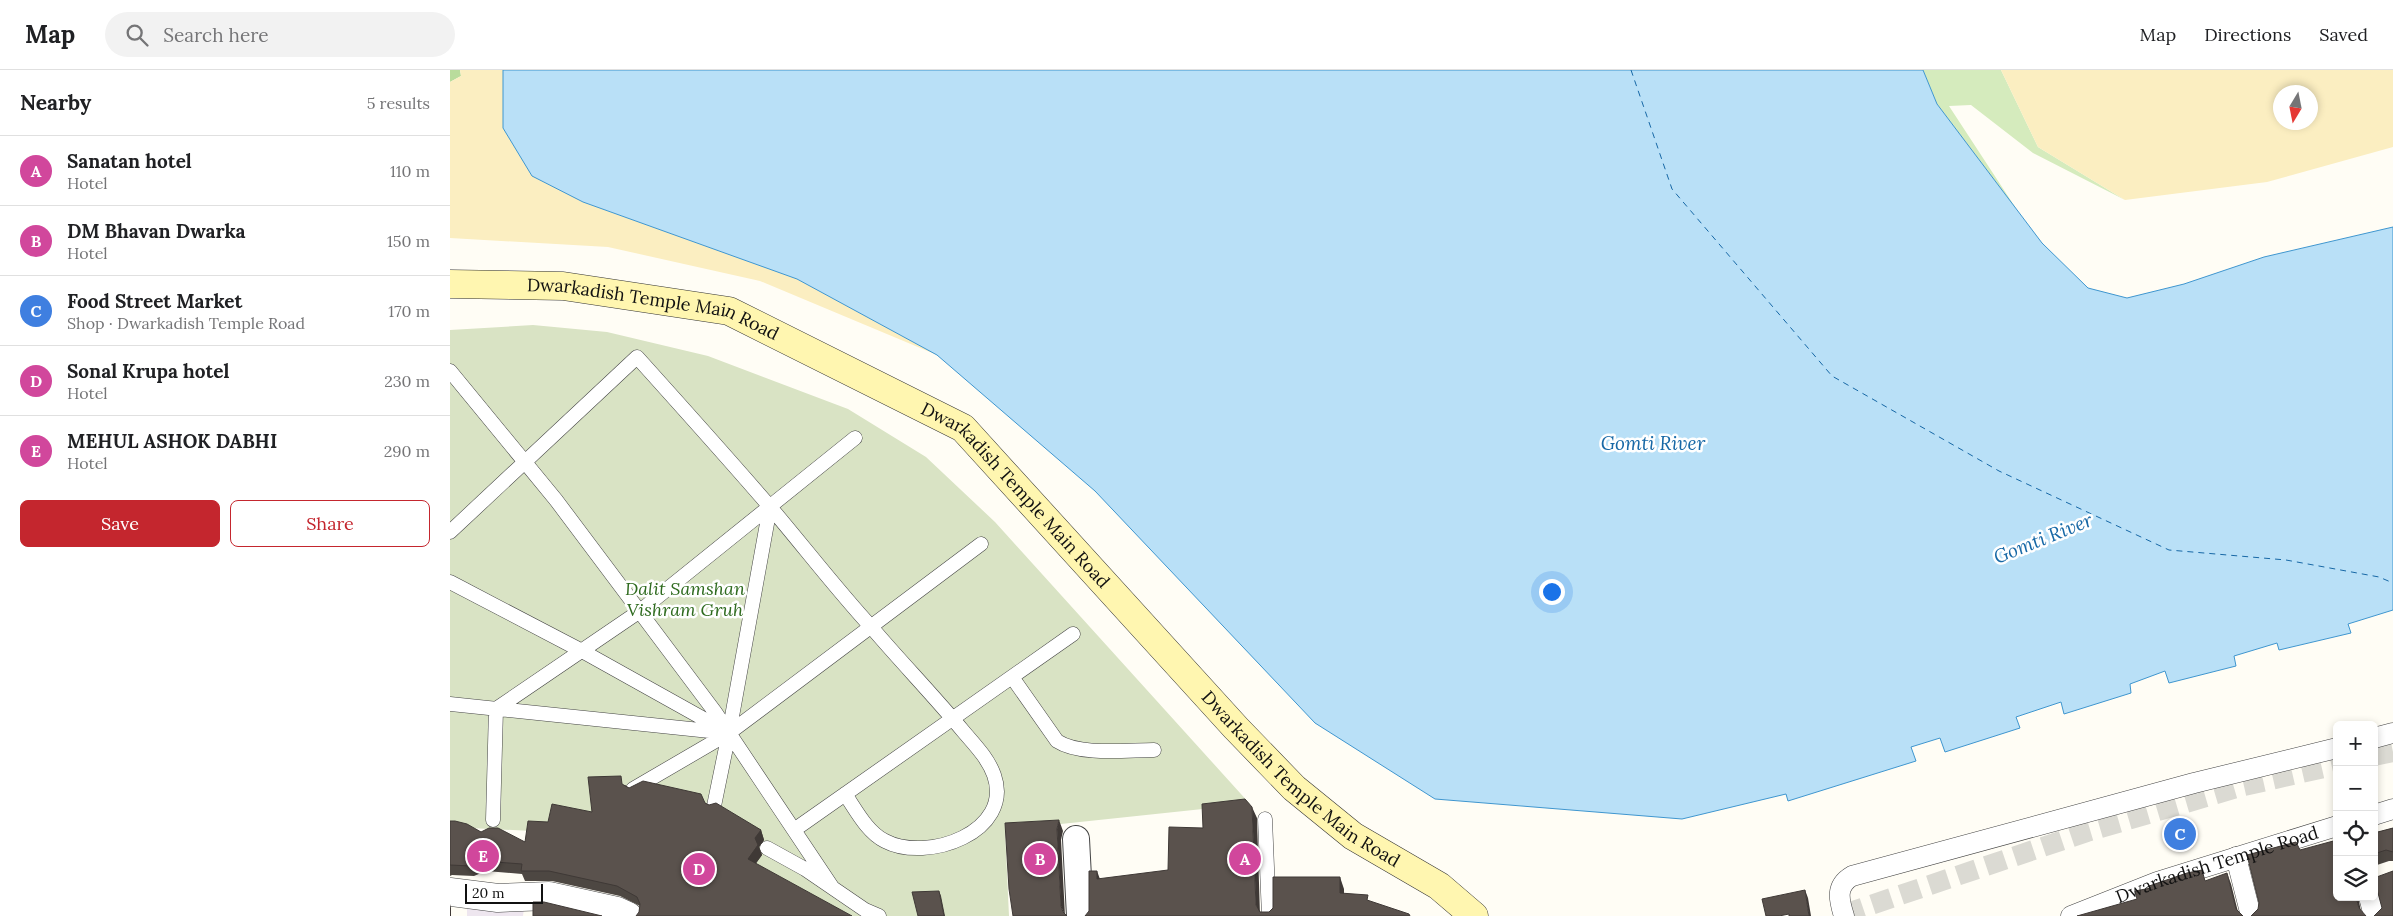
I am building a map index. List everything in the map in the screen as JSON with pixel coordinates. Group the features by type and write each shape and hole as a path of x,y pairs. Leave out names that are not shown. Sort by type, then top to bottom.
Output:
{"main road":[{"name":"Dwarkadish Temple Main Road","path":"450,284 563,286 729,311 962,428 1236,728 1294,788 1353,836 1439,886 1474,916"}],"street":[{"path":"2378,737 2393,733"},
{"path":"1844,916 1839,899 1840,888 1852,876 2194,783 2333,749"},
{"path":"2378,814 2393,809"},
{"name":"Dwarkadish Temple Road","path":"2071,916 2158,882 2333,827"},
{"path":"1076,839 1080,916"},
{"path":"2236,858 2251,916"},
{"path":"456,901 498,898 529,907 550,896 617,911 628,916"},
{"path":"2370,901 2374,916"}],"lane":[{"path":"450,532 637,357 770,507 871,628 953,719 987,761 994,776 996,796 989,817 971,832 952,844 905,849 883,840 868,827 845,794"},
{"path":"450,371 525,462 640,612 729,733 832,887"},
{"path":"496,709 640,612 855,438"},
{"path":"714,806 770,507"},
{"path":"633,789 729,733 981,544"},
{"path":"450,582 582,651 729,733"},
{"path":"794,830 1074,634"},
{"path":"1012,677 1057,741 1064,746 1089,750 1154,750"},
{"path":"450,704 729,733"},
{"path":"493,820 496,709"},
{"path":"1265,819 1269,916"},
{"path":"767,848 805,869 865,910 879,916"}],"shaded area":[{"path":"467,899 525,901 523,916 467,916"}],"green space":[{"path":"450,70 460,70 461,76 450,82"},
{"path":"1923,70 2001,70 2038,147 2125,200 2033,153 1971,105 1949,106 2019,213 1937,104"},
{"name":"Dalit Samshan Vishram Gruh","path":"533,325 607,332 708,356 848,409 926,457 995,522 1250,804 1005,830 1009,916 839,916 552,832 450,827 450,330"}],"sand":[{"path":"460,70 503,70 503,128 533,176 583,202 797,279 937,355 760,281 608,247 450,238 450,82 461,76"},
{"path":"2001,70 2393,70 2393,147 2267,182 2125,200 2038,147"}],"water":[{"name":"Gomti River","path":"503,70 1923,70 1937,104 2042,243 2088,288 2127,298 2184,284 2264,257 2393,227 2393,610 2348,624 2351,633 2279,650 2277,643 2234,656 2236,666 2169,683 2165,671 2130,684 2131,693 2064,714 2061,702 2016,717 2020,728 1945,752 1940,738 1911,747 1916,761 1788,801 1786,794 1682,819 1435,799 1315,723 1095,491 937,355 797,279 583,202 532,176 503,128"}],"building":[{"path":"621,776 622,784 629,788 643,781 701,794 705,803 709,805 716,803 761,830 755,838 758,845 748,859 852,916 636,916 639,912 640,904 637,897 617,886 549,871 521,871 522,864 482,861 471,866 450,865 450,821 467,824 481,832 489,828 498,828 525,842 528,821 548,822 552,804 592,812 588,777"},
{"path":"1245,799 1252,807 1256,905 1260,912 1269,912 1273,908 1273,877 1340,877 1340,893 1368,895 1367,900 1409,914 1410,916 1085,916 1089,911 1089,871 1097,871 1097,879 1168,870 1169,827 1203,828 1202,804"},
{"path":"1059,820 1057,829 1061,906 1067,916 1013,916 1009,889 1005,823"},
{"path":"2393,828 2393,852 2386,850 2378,853 2378,832"},
{"path":"2333,841 2333,901 2357,901 2359,908 2366,916 2251,916 2258,909 2259,903 2247,855 2296,842 2300,850"},
{"path":"2202,870 2205,881 2227,873 2236,909 2243,916 2077,916 2137,899 2135,891 2151,888 2149,886"},
{"path":"2393,871 2393,916 2374,916 2382,908 2378,893 2378,877"},
{"path":"1805,890 1809,916 1789,916 1789,914 1766,916 1762,899"},
{"path":"939,891 944,916 918,916 912,892"},
{"path":"533,902 544,902 602,916 533,916"}],"ferry route":[{"path":"1631,70 1672,189 1832,376 1999,471 2169,550 2286,560 2379,577 2393,583"}],"tunnel":[{"path":"2378,755 2393,752"},
{"path":"1844,914 2087,832 2240,787 2333,766"}],"place":[{"name":"Food Street Market","path":"2180,834"},
{"name":"MEHUL ASHOK DABHI","path":"483,856"},
{"name":"DM Bhavan Dwarka","path":"1040,859"},
{"name":"Sanatan hotel","path":"1245,859"},
{"name":"Sonal Krupa hotel","path":"699,869"}]}
